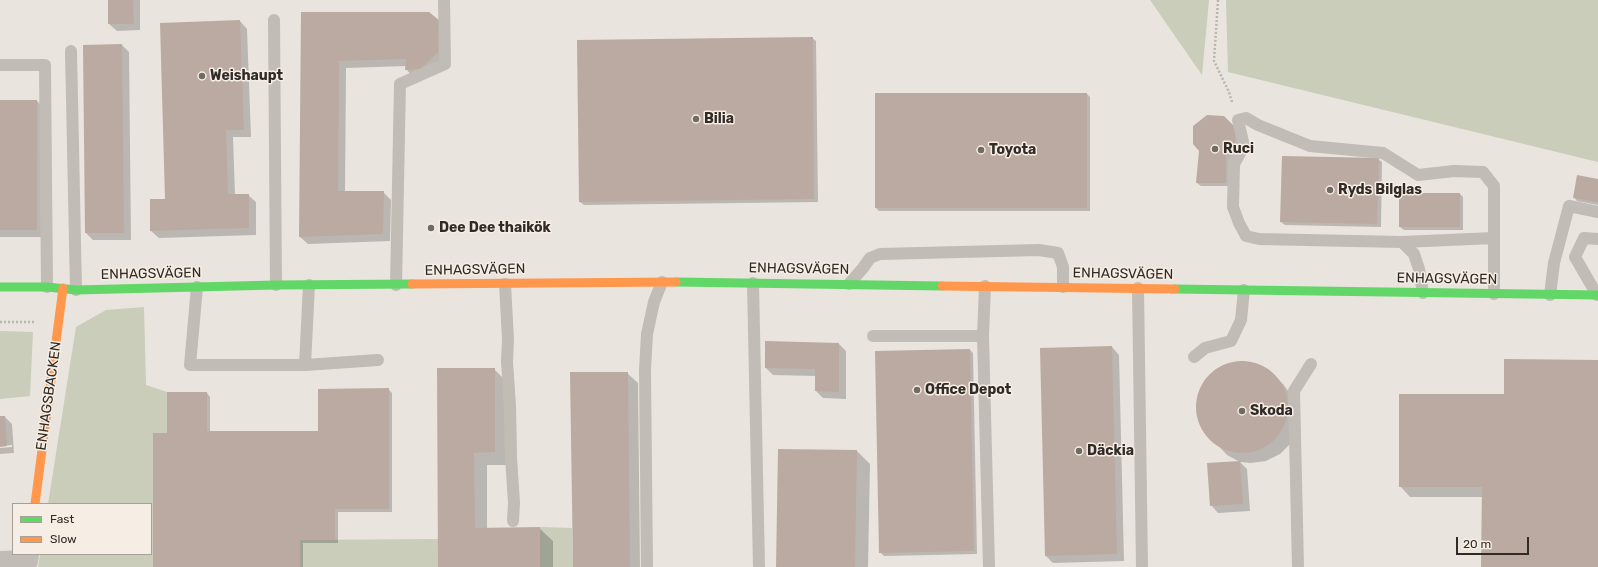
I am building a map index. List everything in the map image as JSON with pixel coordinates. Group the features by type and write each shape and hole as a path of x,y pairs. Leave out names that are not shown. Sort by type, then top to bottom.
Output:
{"street":[{"name":"ENHAGSVÄGEN","path":"0,287 46,287 76,290 197,286 662,282 1597,295"},
{"name":"ENHAGSBACKEN","path":"35,503 63,288"},
{"path":"0,562 27,561 28,555"}],"lane":[{"path":"396,285 400,84 445,64 444,0"},
{"path":"274,20 276,285"},
{"path":"71,51 76,290"},
{"path":"0,65 45,65 46,287"},
{"path":"1494,238 1402,242 1259,239 1246,236 1239,223 1233,206 1234,164 1244,146 1238,120 1246,118 1258,125 1310,146 1383,153 1418,175 1454,171 1483,172 1494,186 1494,238 1494,294"},
{"path":"1550,295 1554,263 1569,206 1598,212"},
{"path":"1597,295 1575,257 1584,238 1598,239"},
{"path":"1402,242 1414,254 1419,269 1423,293"},
{"path":"849,284 870,258 880,254 1039,250 1058,253 1064,274 1063,287"},
{"path":"647,567 644,414 645,363 647,334 654,302 662,282"},
{"path":"752,283 759,567"},
{"path":"505,284 508,339 507,362 514,503 513,522"},
{"path":"305,365 309,285"},
{"path":"197,286 190,365 305,365 378,360"},
{"path":"985,286 983,336 989,567"},
{"path":"1138,288 1142,567"},
{"path":"1194,358 1205,348 1231,341 1241,320 1244,290"},
{"path":"873,336 983,336"},
{"path":"1298,567 1294,391 1311,364"}],"path":[{"path":"1218,0 1214,61 1229,92 1238,120"}],"green space":[{"path":"1150,0 1209,0 1202,75"},
{"path":"1226,0 1598,0 1598,162 1228,72"},
{"path":"144,307 146,385 167,392 167,433 153,567 38,567 40,555 152,555 152,503 48,503 76,327 106,310"},
{"path":"0,331 33,332 30,396 0,399"},
{"path":"540,527 572,528 573,567 540,567"},
{"path":"438,539 438,567 300,567 300,540"}],"building":[{"path":"108,0 133,0 134,24 108,24"},
{"path":"301,12 429,12 440,21 440,50 421,69 405,70 406,59 339,61 338,191 384,191 383,234 299,237"},
{"name":"Weishaupt","path":"240,20 244,130 226,130 228,194 249,194 249,228 150,231 150,199 165,199 160,23"},
{"name":"Bilia","path":"813,37 814,199 579,202 577,40"},
{"path":"122,44 124,233 85,233 83,45"},
{"name":"Toyota","path":"875,93 1087,93 1087,208 875,208"},
{"path":"0,100 37,100 37,230 0,230"},
{"name":"Ruci","path":"1207,115 1224,116 1236,128 1235,146 1226,155 1226,183 1196,183 1199,151 1193,144 1193,126"},
{"name":"Ryds Bilglas","path":"1282,156 1379,158 1377,224 1280,222"},
{"path":"1577,175 1598,179 1598,202 1573,198"},
{"path":"1399,193 1460,193 1460,227 1399,227"},
{"path":"765,341 839,343 839,392 815,391 815,369 765,368"},
{"name":"Däckia","path":"1112,346 1117,554 1045,556 1040,348"},
{"path":"970,349 974,551 879,553 875,351"},
{"path":"1504,359 1598,360 1598,567 1481,567 1482,487 1399,487 1399,394 1504,394"},
{"name":"Skoda","path":"1242,361 1259,365 1274,375 1284,390 1288,407 1284,424 1274,439 1259,449 1242,453 1225,449 1210,439 1200,424 1196,407 1200,390 1210,375 1225,365"},
{"path":"437,368 495,368 495,452 474,453 475,528 540,527 540,567 438,567"},
{"path":"570,372 628,372 630,567 573,567"},
{"path":"389,388 389,509 335,509 335,540 300,540 300,567 153,567 153,433 167,433 167,392 207,392 207,431 318,431 318,389"},
{"path":"0,416 5,416 7,446 0,447"},
{"path":"778,449 857,450 855,567 776,567"},
{"path":"1240,461 1243,504 1210,506 1207,463"}],"traffic: fast":[{"path":"676,282 942,286"},
{"path":"0,287 47,287 76,290 276,285 412,284"},
{"path":"1175,289 1598,295"}],"traffic: slow":[{"path":"412,284 676,282"},
{"path":"942,286 1175,289"},
{"path":"35,503 63,288"}],"place":[{"name":"Weishaupt","path":"202,76"},
{"name":"Bilia","path":"696,119"},
{"name":"Ruci","path":"1215,149"},
{"name":"Toyota","path":"981,150"},
{"name":"Ryds Bilglas","path":"1330,190"},
{"name":"Dee Dee thaikök","path":"431,228"},
{"name":"Office Depot","path":"917,390"},
{"name":"Skoda","path":"1242,411"},
{"name":"Däckia","path":"1079,451"}]}
